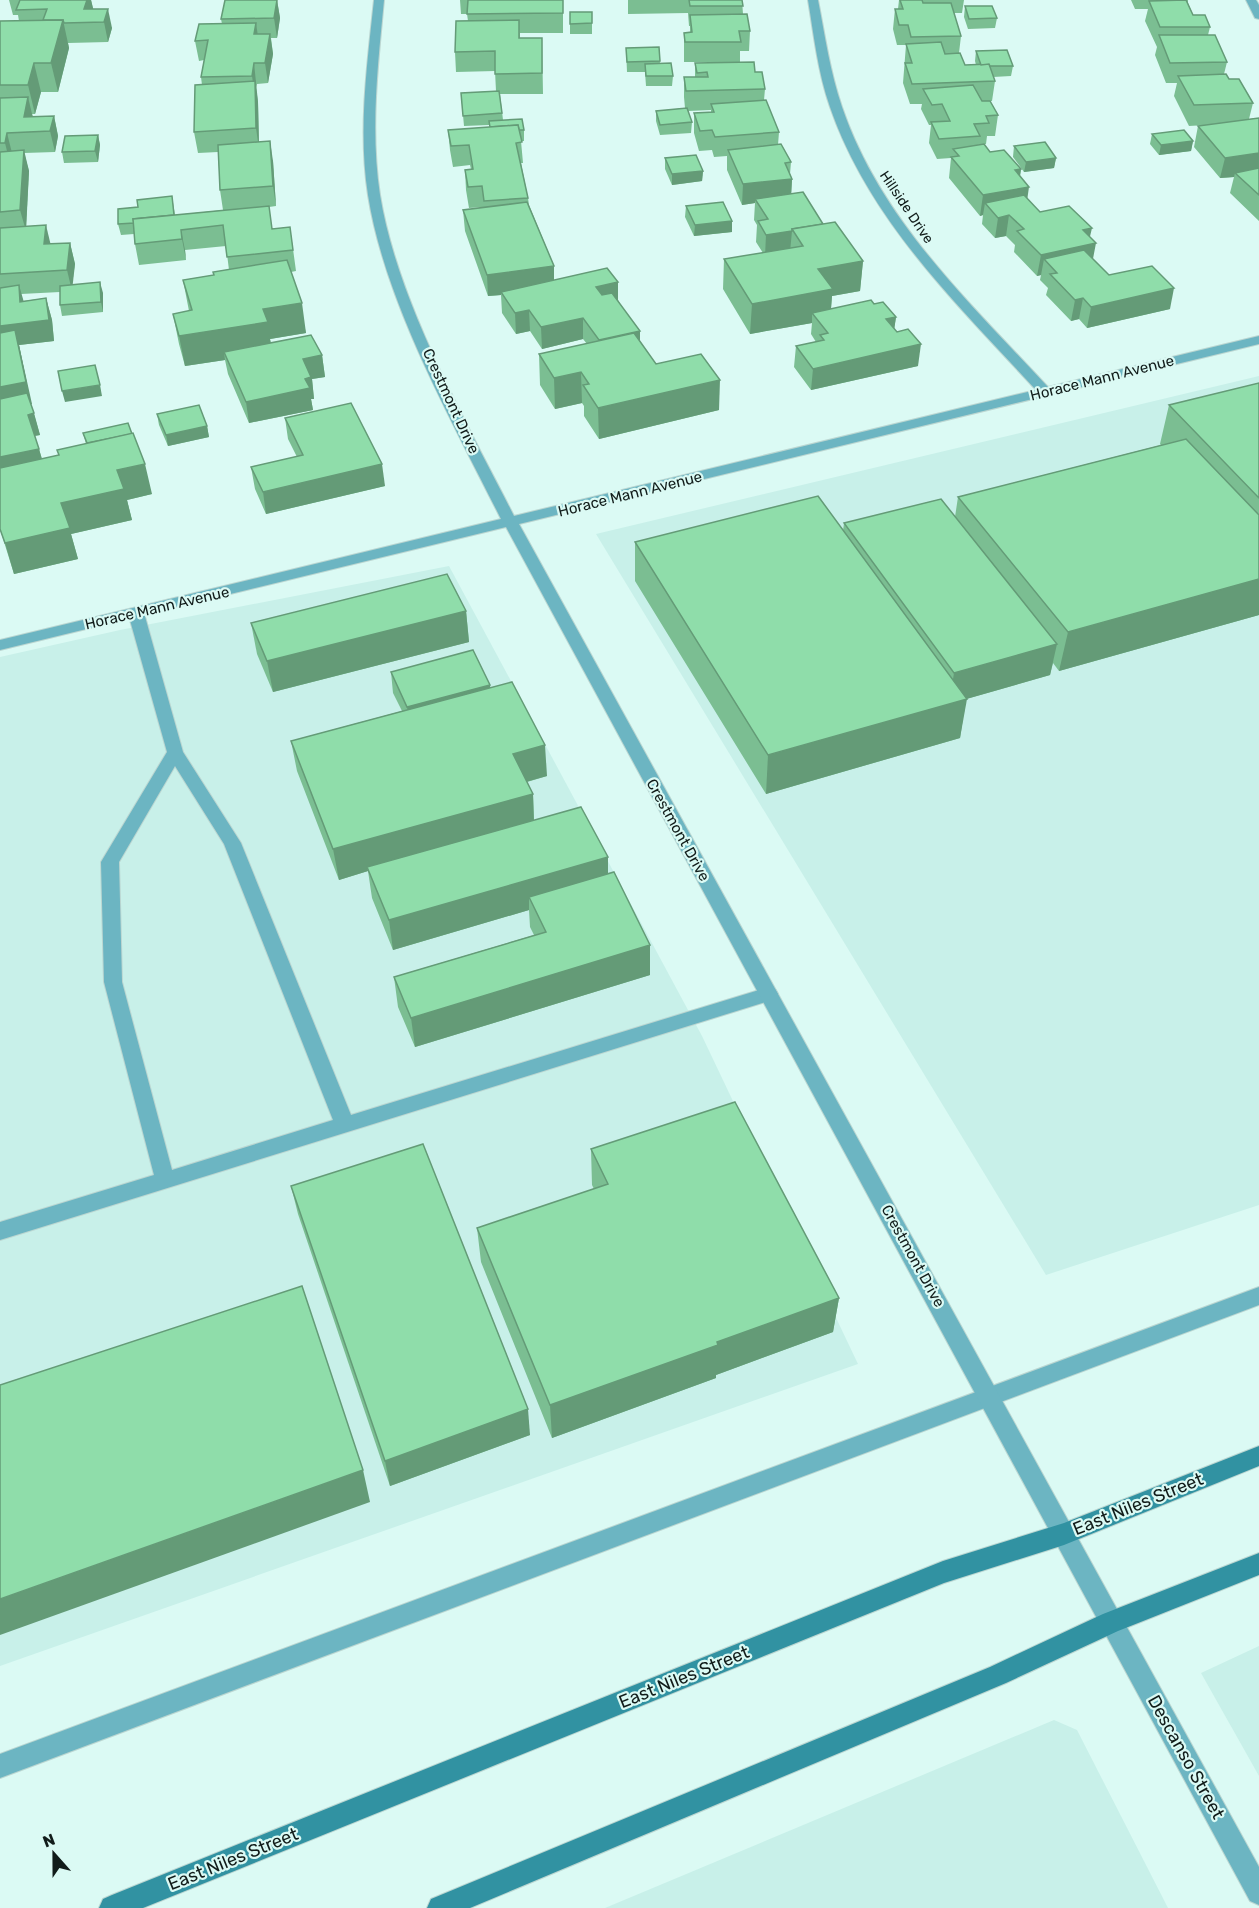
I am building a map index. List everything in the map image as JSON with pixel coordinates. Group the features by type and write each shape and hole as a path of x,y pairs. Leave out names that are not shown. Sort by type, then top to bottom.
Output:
{"main road":[{"name":"East Niles Street","path":"112,1908 944,1572 1064,1534 1259,1456"},
{"path":"440,1908 998,1675 1111,1622 1259,1564"}],"street":[{"name":"Crestmont Drive","path":"379,0 368,102 369,160 379,222 399,289 430,359 509,523 991,1398 1111,1622"},
{"name":"Hillside Drive","path":"813,0 826,68 837,108 864,169 891,215 926,261 1045,392"},
{"path":"1251,0 1259,16"},
{"name":"Horace Mann Avenue","path":"0,645 1259,340"},
{"path":"136,613 175,752 232,843 345,1125"},
{"path":"165,1180 113,982 110,862 175,752"},
{"path":"0,1231 769,994"},
{"path":"0,1766 991,1398 1259,1296"},
{"name":"Descanso Street","path":"1111,1622 1259,1892"}],"shaded area":[{"path":"1259,376 1259,1205 1046,1275 596,534"},
{"path":"449,566 702,1036 858,1364 0,1666 0,657 120,630"},
{"path":"1259,1646 1259,1776 1201,1673"},
{"path":"1054,1720 1077,1730 1168,1908 605,1908"}],"building":[{"path":"20,0 87,0 84,9 108,9 104,22 64,23 63,20 43,20 47,9 16,10"},
{"path":"225,0 277,0 274,18 221,19"},
{"path":"468,0 563,0 563,13 467,14"},
{"path":"689,0 742,0 743,6 690,6"},
{"path":"900,0 951,3 961,36 911,37 908,25 899,25 895,9 903,9"},
{"path":"1186,0 1193,15 1205,15 1210,27 1160,27 1149,1"},
{"path":"965,6 992,6 997,18 969,19"},
{"path":"570,12 592,12 592,23 570,24"},
{"path":"747,14 750,31 739,31 741,42 685,42 684,33 692,32 690,15"},
{"path":"63,20 51,63 34,63 28,85 0,85 0,21"},
{"path":"519,20 519,38 542,38 542,73 495,74 495,51 455,52 456,21"},
{"path":"256,23 254,34 270,34 265,63 254,63 252,76 201,77 208,40 195,41 199,24"},
{"path":"1159,35 1215,35 1227,62 1170,63"},
{"path":"941,42 945,54 960,53 965,65 989,64 995,81 912,84 905,63 912,63 906,44"},
{"path":"659,47 660,61 627,62 626,48"},
{"path":"1007,50 1013,66 981,65 976,51"},
{"path":"754,62 755,72 762,72 765,89 686,91 684,77 708,77 707,72 697,73 695,63"},
{"path":"671,63 673,76 646,76 645,64"},
{"path":"1226,74 1229,79 1239,79 1253,103 1194,105 1178,76"},
{"path":"255,81 256,128 194,132 195,85"},
{"path":"973,85 982,101 990,101 998,115 986,116 989,123 974,124 980,136 939,139 931,122 950,121 942,104 932,105 923,89"},
{"path":"499,91 502,113 463,116 461,93"},
{"path":"28,97 24,117 54,116 50,131 7,133 5,143 0,143 0,98"},
{"path":"766,100 779,132 715,137 712,130 700,131 694,113 714,112 711,104"},
{"path":"687,108 692,122 660,125 656,111"},
{"path":"1259,118 1259,153 1225,158 1198,126"},
{"path":"522,119 524,130 519,130 518,125 490,127 489,121"},
{"path":"518,125 522,142 516,143 528,198 484,201 482,186 468,187 465,170 473,169 469,145 451,146 448,130"},
{"path":"1184,130 1193,141 1161,145 1152,134"},
{"path":"98,135 95,151 62,152 65,136"},
{"path":"270,141 273,186 220,190 218,145"},
{"path":"1045,142 1056,158 1026,162 1014,146"},
{"path":"781,144 791,162 785,163 792,179 743,184 728,150"},
{"path":"984,144 990,152 1004,150 1021,169 1015,170 1029,187 983,195 951,157 959,156 953,149"},
{"path":"24,150 20,210 0,212 0,152"},
{"path":"696,155 703,171 672,174 665,158"},
{"path":"1259,168 1259,195 1235,173"},
{"path":"803,192 823,224 766,235 758,221 768,219 755,199"},
{"path":"1024,195 1040,212 1069,206 1092,228 1083,230 1096,243 1041,255 1017,231 1024,229 1009,215 998,218 985,203"},
{"path":"172,196 174,215 133,219 134,223 118,224 118,209 138,207 137,200"},
{"path":"527,202 554,266 487,275 463,210"},
{"path":"723,202 732,221 695,225 686,206"},
{"path":"269,206 272,229 290,227 293,250 227,257 223,225 181,230 182,239 135,244 133,219"},
{"path":"835,222 863,261 818,269 833,289 752,304 724,259 803,246 792,229"},
{"path":"46,225 44,244 70,243 67,270 0,274 0,228"},
{"path":"1084,250 1109,275 1152,266 1174,288 1091,307 1083,298 1075,300 1050,274 1057,273 1044,259"},
{"path":"287,260 302,303 263,309 268,322 179,336 173,314 192,310 183,280 214,275 213,272"},
{"path":"607,268 618,282 596,287 602,295 612,293 640,331 599,340 583,318 541,327 529,310 515,313 501,292"},
{"path":"100,282 101,302 60,305 60,286"},
{"path":"19,285 20,302 46,298 49,320 0,326 0,288"},
{"path":"871,300 874,304 883,302 896,317 886,319 897,332 908,329 921,344 813,369 796,346 824,340 820,335 828,333 812,313"},
{"path":"15,330 26,382 0,387 0,333"},
{"path":"634,333 656,364 701,354 720,380 598,408 583,385 589,384 581,372 554,378 539,354"},
{"path":"311,335 322,355 303,359 311,377 305,379 310,388 246,402 224,352"},
{"path":"95,365 100,385 62,391 58,371"},
{"path":"1259,383 1259,498 1169,405"},
{"path":"27,393 34,413 28,415 39,449 0,457 0,399"},
{"path":"351,403 382,464 263,492 251,467 303,455 285,418"},
{"path":"199,405 207,426 166,435 157,414"},
{"path":"128,423 132,434 87,443 83,433"},
{"path":"133,433 145,464 117,470 124,489 61,503 70,528 5,543 0,529 0,468 59,455 57,450"},
{"path":"1186,439 1259,515 1259,579 1068,632 958,497"},
{"path":"818,496 967,699 768,755 635,542"},
{"path":"941,499 1057,644 954,673 844,523"},
{"path":"447,574 466,611 267,661 251,623"},
{"path":"473,650 490,685 407,707 391,672"},
{"path":"512,682 545,745 513,754 533,794 333,849 291,741"},
{"path":"581,807 608,857 389,920 367,867"},
{"path":"614,872 650,945 411,1018 394,977 546,932 529,897"},
{"path":"735,1102 839,1298 717,1342 718,1345 550,1405 477,1228 608,1184 591,1149"},
{"path":"423,1144 528,1409 385,1461 291,1186"},
{"path":"302,1286 363,1470 0,1599 0,1385"}]}
